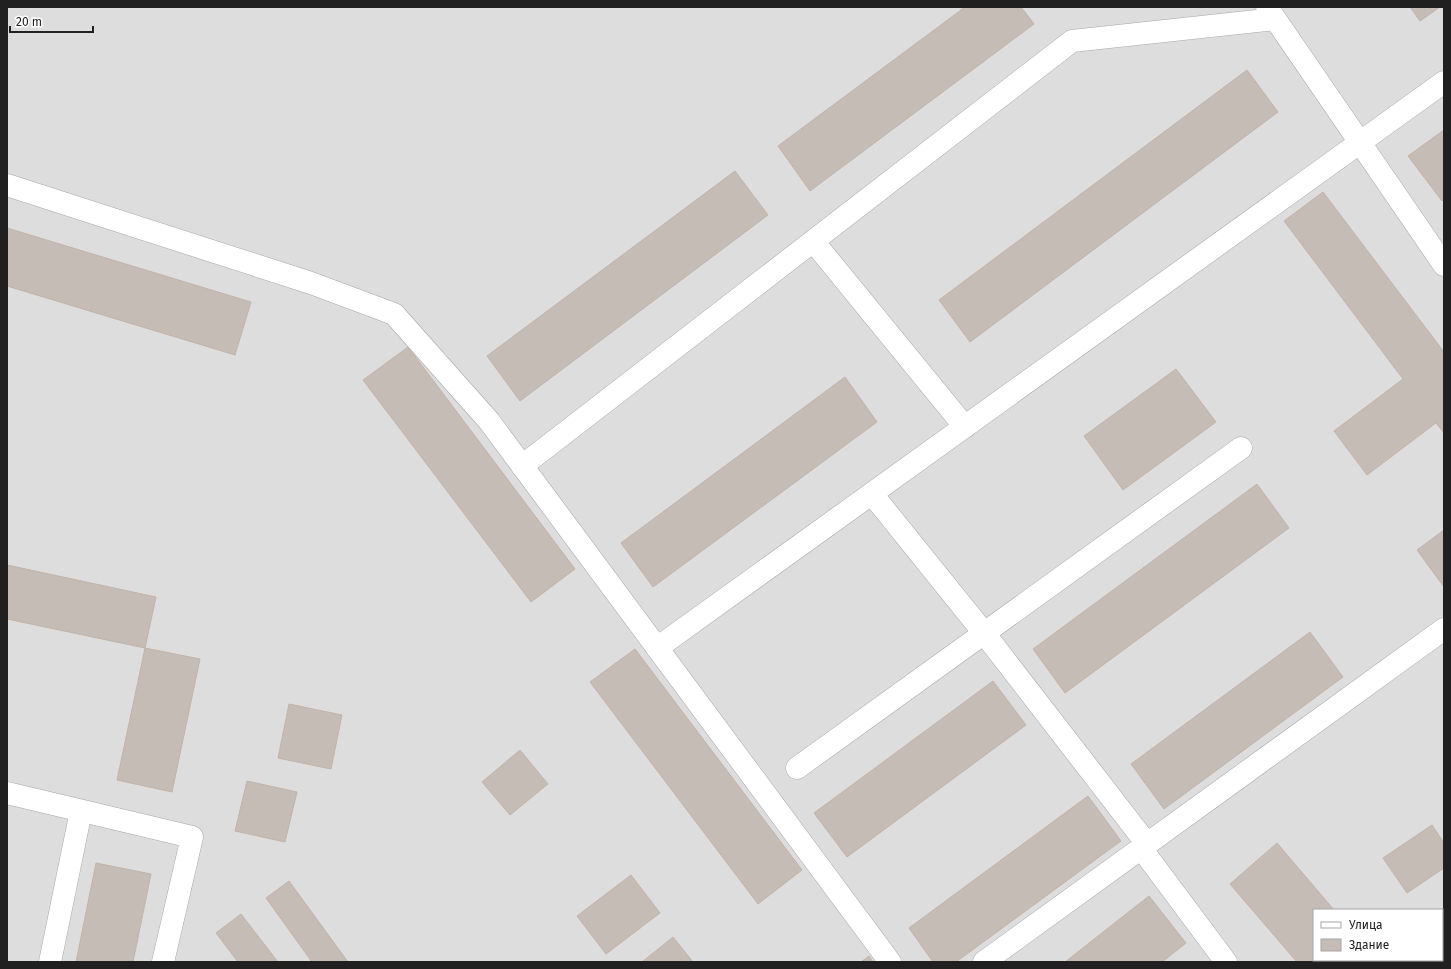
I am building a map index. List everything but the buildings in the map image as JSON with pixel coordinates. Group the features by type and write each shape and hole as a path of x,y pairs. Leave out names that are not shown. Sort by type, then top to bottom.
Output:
{"lane":[{"path":"522,466 1072,41 1271,13 1360,143 1441,254"},
{"path":"657,648 1444,82"},
{"path":"7,185 311,283 394,314 489,421 890,962"},
{"path":"813,241 965,427"},
{"path":"797,768 1241,448"},
{"path":"872,494 984,633 1144,846 1226,962"},
{"path":"984,962 1444,629"},
{"path":"7,793 192,837 163,962"},
{"path":"50,962 81,811"}],"shaded area":[{"path":"7,7 1444,7 1444,962 7,962"}]}
